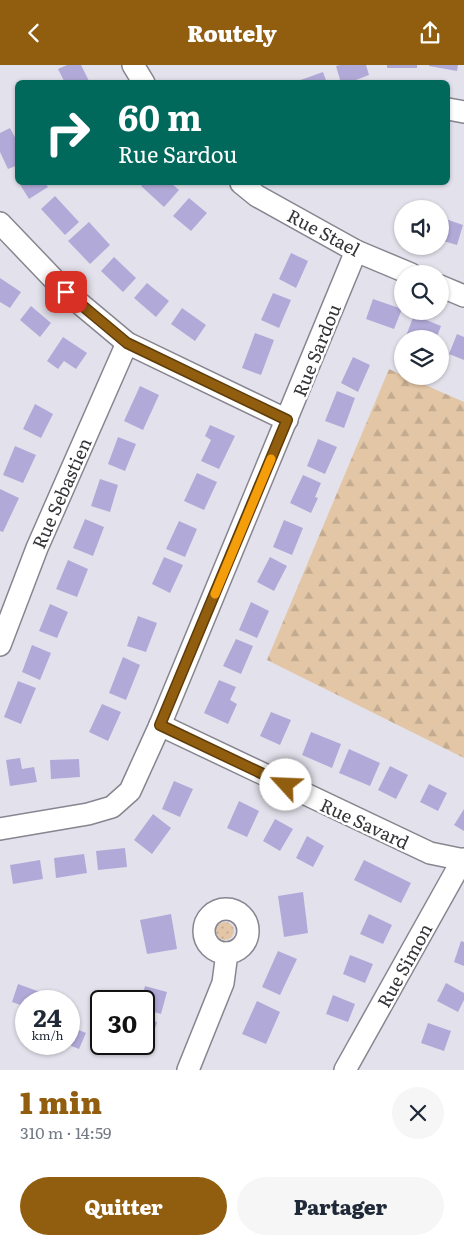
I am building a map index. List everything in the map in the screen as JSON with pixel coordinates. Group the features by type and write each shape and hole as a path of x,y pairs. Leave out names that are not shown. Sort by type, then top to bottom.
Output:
{"street":[{"path":"133,65 142,80"},
{"path":"450,109 464,112"},
{"name":"Rue Stael","path":"243,185 257,196 356,251 394,267"},
{"path":"0,223 66,292 127,343 287,420"},
{"name":"Rue Sardou","path":"0,829 88,814 112,807 130,791 160,725 356,251"},
{"path":"449,290 464,296"},
{"name":"Rue Sebastien","path":"0,645 37,548 127,343"},
{"name":"Rue Savard","path":"160,725 430,853 463,859"},
{"name":"Rue Simon","path":"345,1070 463,859"},
{"path":"188,1070 224,983 227,953"}],"green space":[{"path":"389,369 394,371 394,385 425,385 464,402 464,758 267,660"},
{"path":"221,922 229,922 234,927 232,938 221,940 216,935 216,927"}],"building":[{"path":"67,65 81,65 88,80 64,80 58,69"},
{"path":"366,65 369,75 356,80 340,80 336,66"},
{"path":"387,65 417,65 417,68 387,68"},
{"path":"429,65 458,65 457,71"},
{"path":"323,72 326,80 301,80"},
{"path":"10,128 15,137 15,166 8,169 0,152 0,133"},
{"path":"20,185 46,185 48,187 29,199"},
{"path":"173,185 179,190 164,207 141,186"},
{"path":"55,196 79,222 65,235 41,209"},
{"path":"189,198 207,213 191,231 173,216"},
{"path":"449,220 463,225 457,245 449,243"},
{"path":"89,222 110,245 90,264 68,241"},
{"path":"291,253 308,261 296,288 279,279"},
{"path":"114,257 136,278 123,292 101,271"},
{"path":"0,278 21,292 10,308 0,302"},
{"path":"147,283 169,301 156,317 134,298"},
{"path":"273,293 291,300 279,328 261,320"},
{"path":"373,299 394,306 394,320 398,320 394,329 366,319"},
{"path":"31,306 51,323 40,337 20,320"},
{"path":"182,308 206,325 195,341 171,324"},
{"path":"412,320 426,320 441,326 439,330 408,330"},
{"path":"255,333 274,340 261,375 242,368"},
{"path":"457,334 464,337 464,360 449,354"},
{"path":"63,337 87,353 76,369 64,361 58,369 47,361"},
{"path":"353,357 370,365 358,392 341,383"},
{"path":"140,386 159,395 143,430 124,421"},
{"path":"337,391 355,398 344,428 325,421"},
{"path":"35,404 53,414 41,438 23,429"},
{"path":"210,425 235,436 219,469 201,461 211,440 205,436"},
{"path":"118,437 136,444 125,471 108,464"},
{"path":"318,439 337,447 325,474 307,466"},
{"path":"15,446 36,455 23,483 3,475"},
{"path":"197,473 217,482 204,510 184,501"},
{"path":"303,475 321,483 315,497 318,498 311,513 290,503"},
{"path":"100,479 118,485 110,512 91,506"},
{"path":"0,489 19,498 3,532 0,531"},
{"path":"85,519 104,527 93,556 73,548"},
{"path":"284,520 303,528 292,555 273,547"},
{"path":"179,521 197,529 185,557 166,549"},
{"path":"164,557 183,565 170,593 152,584"},
{"path":"270,557 287,566 274,591 257,582"},
{"path":"68,560 88,569 77,597 56,589"},
{"path":"251,602 269,611 257,638 239,630"},
{"path":"50,604 68,612 57,638 39,631"},
{"path":"138,616 157,623 146,652 127,646"},
{"path":"236,639 253,646 241,674 223,666"},
{"path":"32,645 51,653 40,680 22,672"},
{"path":"123,657 140,665 126,700 109,693"},
{"path":"219,680 236,687 230,700 237,704 228,724 204,713"},
{"path":"18,681 36,688 21,724 4,717"},
{"path":"102,704 121,712 108,741 89,732"},
{"path":"271,712 291,720 280,745 260,736"},
{"path":"311,732 341,744 332,768 302,755"},
{"path":"349,749 380,763 370,786 339,773"},
{"path":"20,758 22,769 34,767 37,782 10,786 6,760"},
{"path":"79,759 80,777 51,779 50,760"},
{"path":"390,766 408,775 396,799 378,790"},
{"path":"174,781 193,789 180,817 162,809"},
{"path":"429,784 447,793 438,811 420,802"},
{"path":"239,801 259,811 247,837 227,828"},
{"path":"464,809 464,831 454,825"},
{"path":"153,814 171,828 152,854 134,840"},
{"path":"275,819 293,829 280,851 263,841"},
{"path":"307,836 324,846 313,867 296,858"},
{"path":"125,848 127,867 98,870 96,851"},
{"path":"84,854 87,873 56,878 54,858"},
{"path":"40,860 43,879 13,884 10,865"},
{"path":"364,860 411,883 401,903 354,880"},
{"path":"303,892 308,933 284,937 278,896"},
{"path":"171,914 177,949 147,954 140,920"},
{"path":"369,914 392,925 383,944 360,934"},
{"path":"461,941 464,942 464,966 454,962"},
{"path":"278,951 297,959 280,995 262,987"},
{"path":"350,955 373,964 365,983 343,974"},
{"path":"446,983 464,993 464,1000 458,1012 437,1001"},
{"path":"18,984 35,990 16,990"},
{"path":"145,986 167,992 161,1014 155,1012 155,990 144,990"},
{"path":"333,995 355,1004 348,1022 326,1014"},
{"path":"257,1001 280,1012 266,1044 242,1034"},
{"path":"428,1023 451,1031 444,1051 421,1043"},
{"path":"80,1030 86,1033 80,1047"}],"slow traffic":[{"path":"215,594 271,459"}],"route":[{"path":"66,292 127,343 287,420 160,725 286,785"}]}
